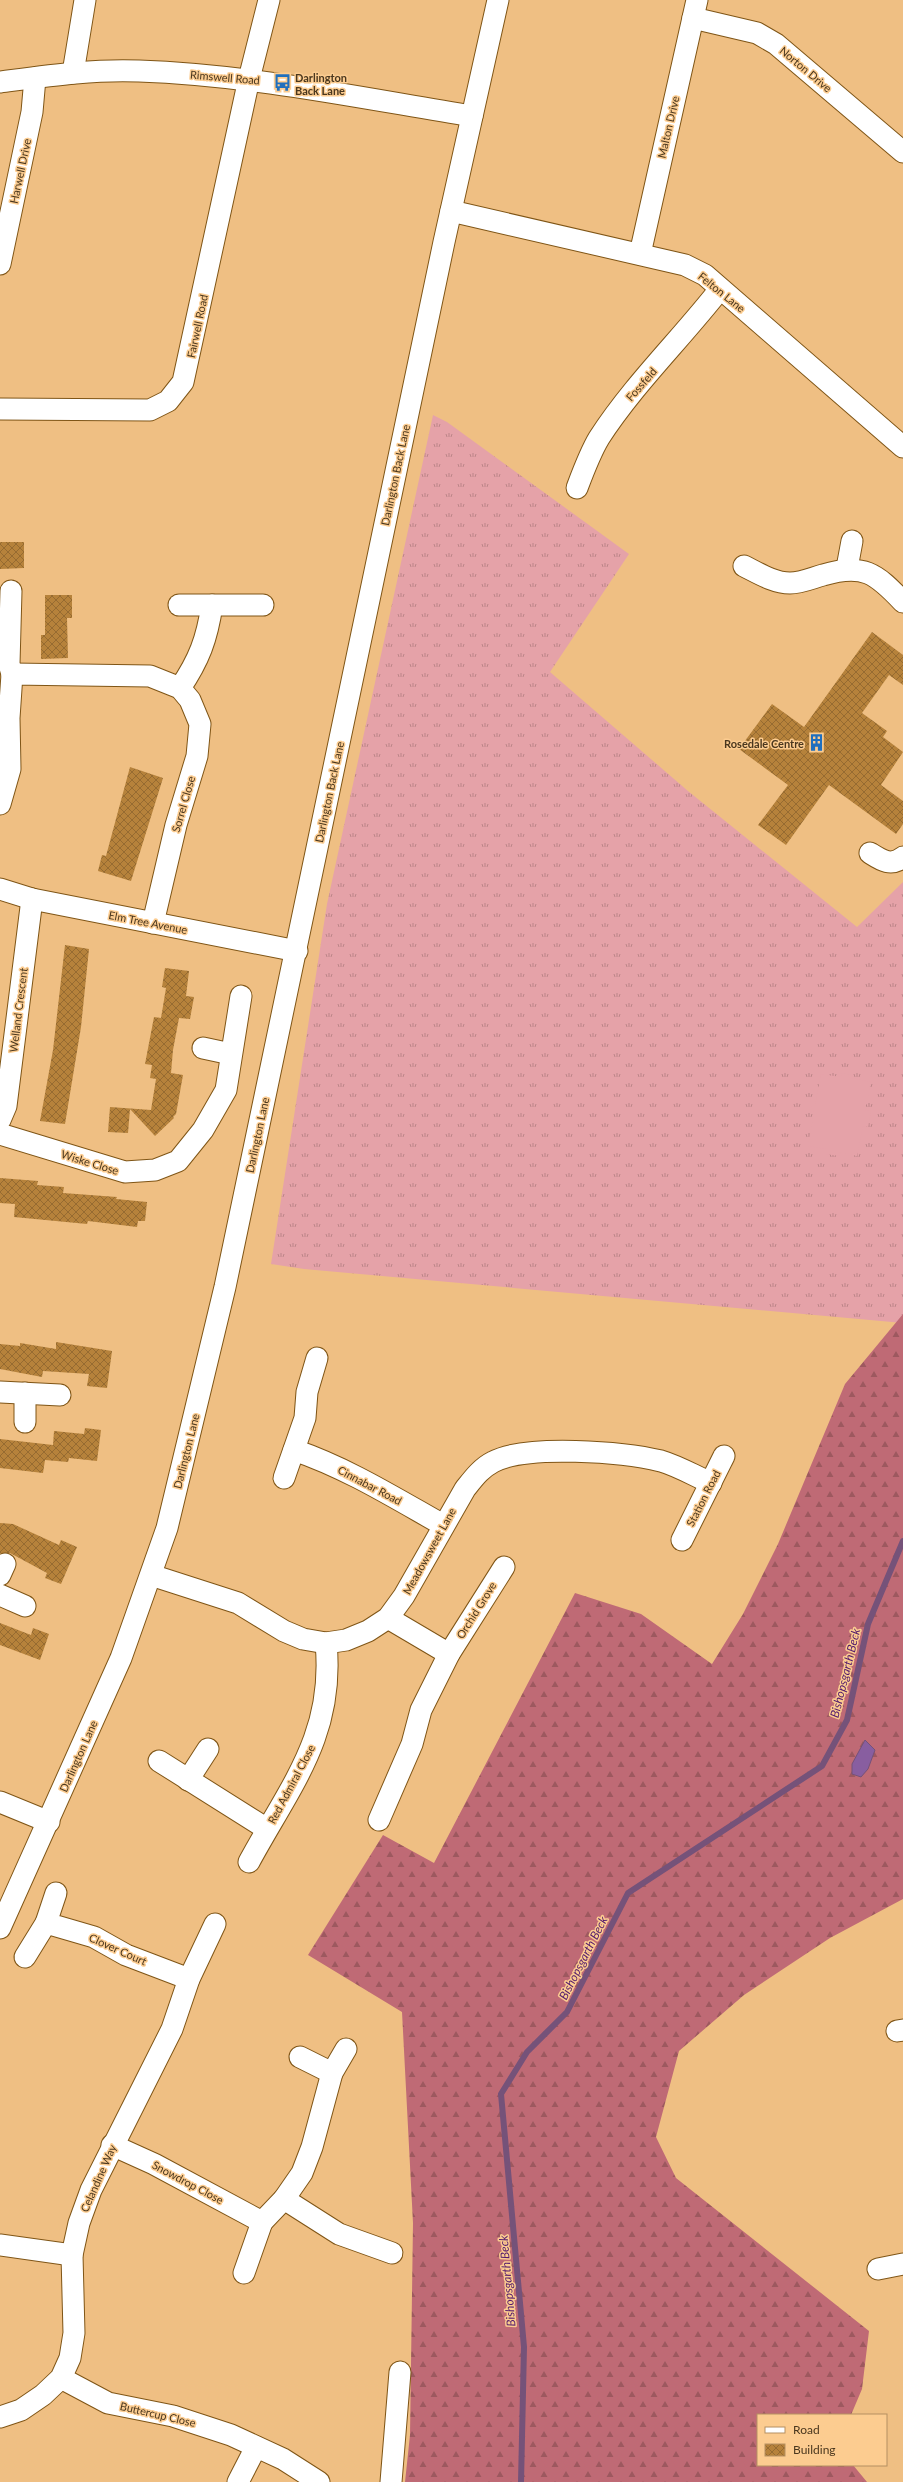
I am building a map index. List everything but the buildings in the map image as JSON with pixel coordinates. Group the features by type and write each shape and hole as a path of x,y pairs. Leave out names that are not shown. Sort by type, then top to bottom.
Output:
{"street":[{"path":"73,73 85,0"},
{"name":"Fairwell Road","path":"0,409 150,410 168,401 183,382 249,79 269,0"},
{"name":"Darlington Back Lane","path":"296,950 451,211 498,0"},
{"name":"Norton Drive","path":"695,9 757,33 776,44 903,152"},
{"name":"Malton Drive","path":"640,254 695,9"},
{"name":"Rimswell Road","path":"0,82 73,73 138,71 249,79 472,116"},
{"name":"Harwell Drive","path":"0,264 32,112 35,78"},
{"name":"Felton Lane","path":"451,211 685,265 705,275 903,447"},
{"name":"Fossfeld","path":"577,488 598,440 619,409 696,321 720,288"},
{"path":"847,568 852,541"},
{"path":"744,566 776,581 789,583 847,568 870,573 884,582 903,602"},
{"path":"0,801 10,769 9,718 12,674 9,665 5,621 11,591"},
{"path":"179,605 263,605"},
{"path":"180,688 193,670 208,633 212,605"},
{"name":"Sorrel Close","path":"12,674 137,675 160,679 180,688 190,700 200,724 197,756 176,825 153,923"},
{"path":"870,853 884,862 898,862 903,858"},
{"name":"Elm Tree Avenue","path":"0,889 32,899 296,950"},
{"name":"Welland Crescent","path":"0,1120 6,1106 32,899"},
{"name":"Darlington Lane","path":"0,1928 122,1658 167,1528 196,1417 296,950"},
{"name":"Wiske Close","path":"0,1134 125,1172 155,1170 178,1161 203,1130 226,1090 241,996"},
{"path":"203,1048 231,1054"},
{"path":"284,1478 305,1418 307,1392 317,1358"},
{"path":"0,1392 60,1395"},
{"path":"24,1393 25,1422"},
{"name":"Cinnabar Road","path":"294,1450 322,1460 346,1471 444,1525"},
{"name":"Meadowsweet Lane","path":"151,1575 238,1603 284,1631 303,1639 326,1643 346,1640 368,1631 388,1618 404,1596 444,1525 476,1475 492,1462 522,1452 534,1451 639,1456 663,1462 711,1482"},
{"name":"Station Road","path":"682,1540 724,1456"},
{"name":"Orchid Grove","path":"379,1820 412,1744 421,1710 449,1654 504,1567"},
{"path":"0,1595 25,1606"},
{"path":"388,1618 449,1654"},
{"name":"Red Admiral Close","path":"249,1862 305,1762 318,1732 326,1701 329,1669 326,1643"},
{"path":"188,1780 208,1749"},
{"name":"Red Admiral Close","path":"159,1761 267,1829"},
{"path":"0,1802 49,1822"},
{"path":"25,1957 46,1923 56,1894"},
{"name":"Clover Court","path":"46,1923 94,1937 126,1955 189,1979"},
{"name":"Celandine Way","path":"0,2417 21,2410 44,2395 61,2378 70,2358 74,2332 72,2255 91,2190 172,2029 189,1979 215,1924"},
{"path":"244,2273 262,2222 284,2199 301,2175 311,2152 332,2073 346,2049"},
{"path":"300,2057 332,2073"},
{"name":"Snowdrop Close","path":"112,2146 154,2164 262,2222"},
{"path":"284,2199 339,2234 392,2253"},
{"path":"0,2245 72,2255"},
{"path":"878,2269 903,2264"},
{"path":"392,2474 400,2372"},
{"name":"Buttercup Close","path":"61,2378 108,2403 202,2424 283,2459 319,2482"},
{"path":"238,2482 256,2447"}],"green space":[{"path":"433,415 447,422 629,554 550,672 688,791 857,927 903,882 903,1323 304,1269 271,1264 327,904"},
{"path":"842,1073 851,1075 851,1078 871,1082 865,1110 871,1111 868,1127 863,1126 857,1156 840,1152 839,1156 826,1154 826,1149 808,1146 814,1112 810,1111 812,1106 815,1106 821,1074 841,1077"},
{"path":"903,1314 903,1899 830,1938 744,1995 679,2051 656,2137 676,2178 869,2331 862,2389 851,2414 757,2414 757,2466 854,2466 867,2482 405,2482 410,2435 413,2223 402,2012 308,1955 383,1835 434,1863 575,1593 641,1614 712,1664 743,1614 778,1544 845,1384"}],"shaded area":[{"path":"865,1740 875,1750 868,1769 861,1777 852,1774 852,1764"}],"waterway":[{"name":"Bishopsgarth Beck","path":"521,2482 524,2347 501,2094 527,2052 567,2012 628,1893 822,1766 847,1720 868,1624 903,1541"}],"place":[{"name":"Darlington Back Lane","path":"282,83"},
{"name":"Rosedale Centre","path":"817,743"}]}
